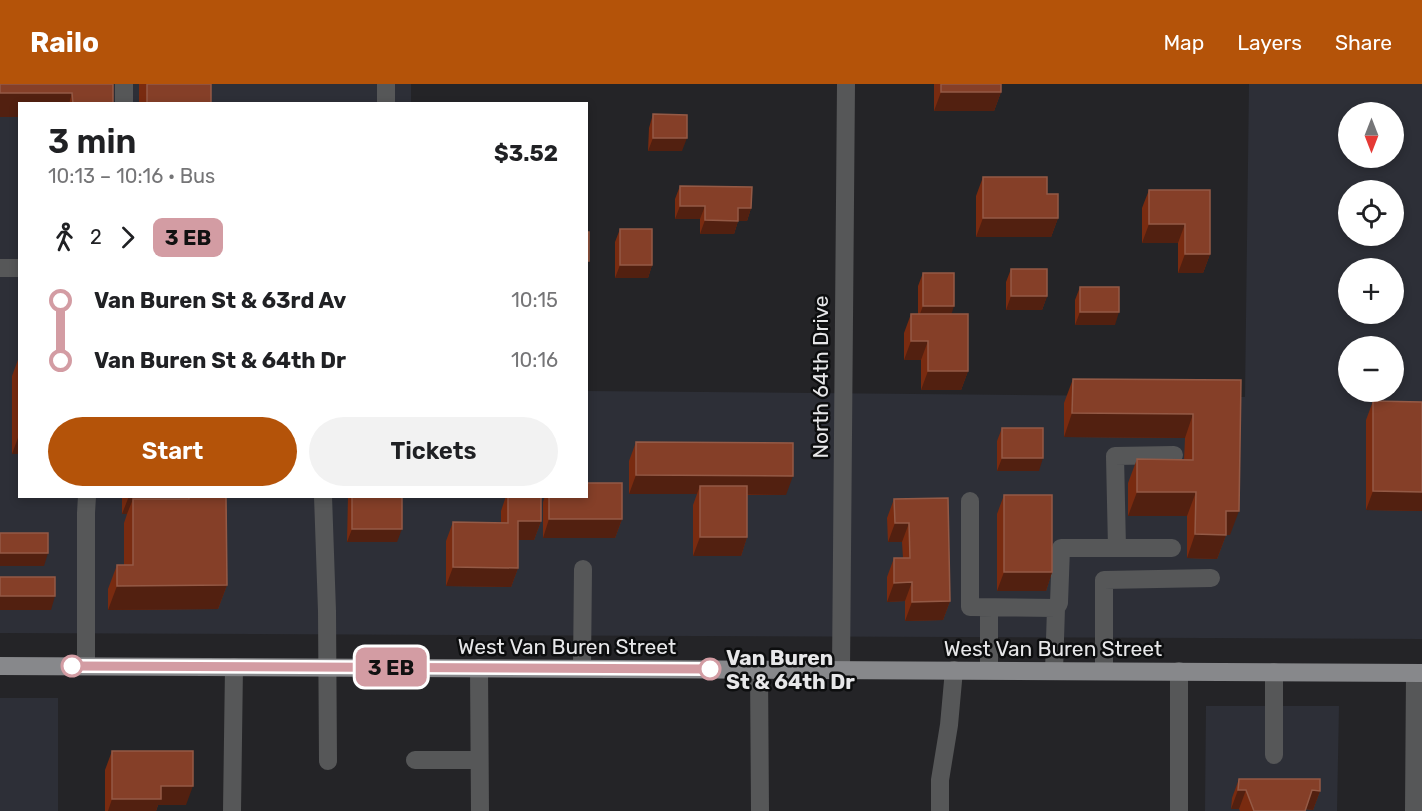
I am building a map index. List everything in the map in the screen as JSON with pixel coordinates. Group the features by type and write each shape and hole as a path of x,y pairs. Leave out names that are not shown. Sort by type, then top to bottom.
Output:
{"main road":[{"name":"West Van Buren Street","path":"0,666 1418,673"}],"street":[{"path":"124,84 124,102"},
{"path":"386,84 386,102"},
{"name":"North 64th Drive","path":"842,670 846,84"},
{"path":"0,268 18,268"},
{"path":"1116,548 1115,456 1174,455"},
{"path":"86,666 87,498"},
{"path":"323,498 328,761"},
{"path":"970,501 970,607 1056,608"},
{"path":"1054,671 1061,548 1172,548"},
{"path":"582,668 583,569"},
{"path":"1104,671 1104,580 1211,578"},
{"path":"989,670 990,608"},
{"path":"232,811 234,666"},
{"path":"479,668 480,811"},
{"path":"759,669 759,811"},
{"path":"940,811 940,780 949,725 954,670"},
{"path":"1179,671 1179,811"},
{"path":"1274,672 1274,755"},
{"path":"1414,811 1418,673"},
{"path":"415,760 479,760"}],"shaded area":[{"path":"0,84 411,84 411,102 18,102 18,498 588,498 588,391 1245,397 1249,84 1422,84 1422,639 0,633"},
{"path":"0,698 58,698 58,811 0,811"},
{"path":"1206,706 1339,706 1337,811 1205,811"}],"building":[{"path":"0,84 113,84 113,102 73,102 72,93 0,93"},
{"path":"147,84 211,84 211,102 147,102"},
{"path":"941,84 1001,84 1001,92 941,92"},
{"path":"653,114 687,115 687,138 653,138"},
{"path":"983,177 1047,177 1047,194 1058,194 1058,218 983,218"},
{"path":"680,186 752,187 751,208 738,208 738,221 705,220 705,206 680,206"},
{"path":"1149,190 1210,190 1210,254 1185,254 1185,224 1149,224"},
{"path":"620,229 652,229 652,265 620,265"},
{"path":"588,232 589,232 588,261"},
{"path":"1011,269 1047,269 1047,296 1011,296"},
{"path":"923,273 954,273 954,306 923,306"},
{"path":"1080,287 1119,287 1119,312 1080,312"},
{"path":"911,314 968,314 968,371 928,371 928,341 911,341"},
{"path":"1073,379 1241,380 1239,511 1226,511 1226,535 1195,534 1196,492 1137,492 1137,459 1193,460 1193,414 1072,413"},
{"path":"1373,402 1422,402 1422,492 1373,491"},
{"path":"1002,428 1043,428 1043,458 1002,458"},
{"path":"636,442 793,443 793,476 636,475"},
{"path":"588,483 622,483 622,519 549,519 549,498 588,498"},
{"path":"700,486 747,486 747,537 700,537"},
{"path":"1004,495 1052,495 1052,572 1004,572"},
{"path":"226,498 227,585 117,586 117,565 133,565 133,499"},
{"path":"352,498 402,498 402,529 352,529"},
{"path":"508,498 541,498 541,521 518,521 518,568 453,567 453,522 508,523"},
{"path":"948,498 950,601 912,602 912,582 894,583 894,558 910,558 909,523 895,523 894,499"},
{"path":"0,533 48,533 48,553 0,553"},
{"path":"0,577 55,577 55,596 0,596"},
{"path":"112,751 193,751 193,786 161,786 161,799 112,799"},
{"path":"1239,779 1320,779 1320,791 1312,790 1305,811 1254,811 1246,790 1238,790"}],"bus line":[{"path":"72,666 710,669"}],"place":[{"name":"Van Buren St & 64th Dr","path":"710,669"}]}
